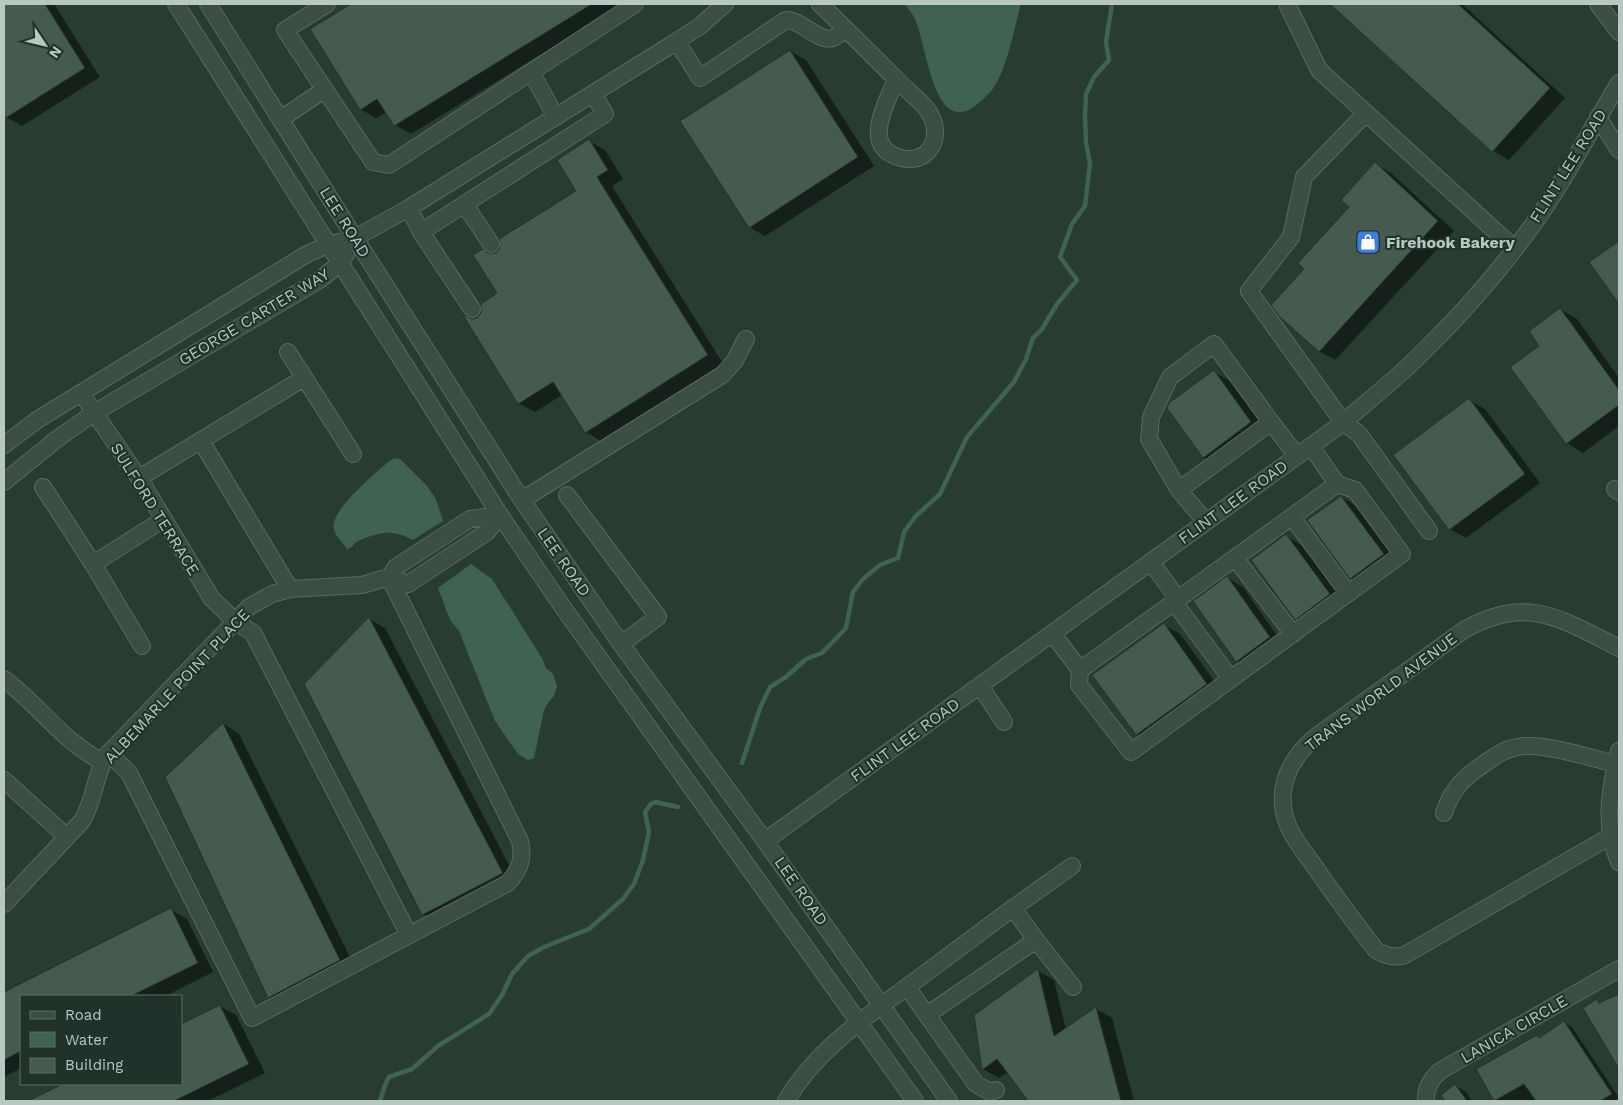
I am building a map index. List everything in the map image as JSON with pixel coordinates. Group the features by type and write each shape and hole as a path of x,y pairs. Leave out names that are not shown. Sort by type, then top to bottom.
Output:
{"street":[{"name":"LEE ROAD","path":"176,4 500,515 915,1101"},
{"name":"LEE ROAD","path":"208,4 522,500 621,644 765,841 948,1101"},
{"path":"328,4 285,30 373,162 389,165 635,4"},
{"path":"355,238 409,208 677,42 726,4"},
{"path":"820,4 930,112 936,133 933,144 928,152 914,160 899,158 890,154 880,143 878,137 879,123 896,79"},
{"path":"1286,4 1318,70 1515,249"},
{"path":"1598,4 1619,32"},
{"path":"677,42 700,78 786,20 801,23 824,39 833,38 845,29"},
{"path":"531,72 556,117"},
{"name":"FLINT LEE ROAD","path":"765,841 1311,446 1343,422 1419,356 1490,280 1515,249 1552,196 1619,83"},
{"path":"281,119 325,89"},
{"path":"421,232 605,114 593,94"},
{"path":"1366,113 1304,177 1291,237 1249,291 1343,422 1359,434 1429,531"},
{"path":"1598,117 1619,150"},
{"path":"465,205 491,244"},
{"path":"409,208 421,232 472,309"},
{"name":"GEORGE CARTER WAY","path":"4,445 37,420 307,254 355,238"},
{"name":"GEORGE CARTER WAY","path":"4,482 57,438 94,413 321,279 340,263 355,238"},
{"path":"522,500 722,375 734,362 746,339"},
{"path":"1206,522 1179,490 1149,439 1151,417 1170,378 1214,344 1297,456"},
{"path":"288,352 353,454"},
{"path":"139,478 304,378"},
{"name":"SULFORD TERRACE","path":"81,393 139,478 212,599 235,621 254,633 409,935"},
{"path":"1179,490 1271,422"},
{"path":"201,440 290,589"},
{"path":"1052,633 1080,670 1079,685 1131,752 1402,554 1355,490 1337,484 1311,446"},
{"path":"1080,670 1337,484"},
{"path":"43,488 93,564 142,646"},
{"path":"567,495 658,617 621,644"},
{"name":"ALBEMARLE POINT PLACE","path":"4,904 85,815 106,758 249,607 262,598 290,589 362,585 390,577 396,567 470,518 500,515"},
{"path":"1292,517 1348,593"},
{"path":"93,564 164,520"},
{"path":"1235,558 1293,634"},
{"path":"1151,562 1231,679"},
{"path":"5,683 90,756 106,758 129,773 252,1018 508,883 515,876 523,853 520,842 390,577"},
{"name":"TRANS WORLD AVENUE","path":"1611,836 1403,956 1393,957 1384,955 1376,950 1295,838 1285,814 1283,801 1287,773 1302,749 1314,738 1464,630 1492,616 1516,612 1549,615 1619,648"},
{"path":"980,686 1004,722"},
{"path":"1444,813 1456,787 1466,776 1499,753 1513,748 1536,746 1618,757 1611,784 1610,820 1612,846 1619,862"},
{"path":"4,780 66,837"},
{"path":"786,1101 810,1066 858,1022 1072,866"},
{"path":"1013,908 1073,987"},
{"path":"927,1015 1036,940"},
{"name":"LANICA CIRCLE","path":"1426,1101 1430,1082 1440,1071 1619,969"},
{"path":"907,987 976,1084 990,1092 996,1090"}],"water":[{"path":"904,4 1021,4 1010,49 1002,72 992,90 975,106 961,112 949,109 940,98 933,82 915,19"},
{"path":"394,458 400,459 427,486 436,499 443,521 413,540 401,535 385,533 360,540 347,549 337,537 334,529 334,521 338,513 354,493"},
{"path":"471,564 492,579 542,658 546,668 553,674 557,686 554,696 544,710 534,758 528,760 518,754 495,721 459,631 450,620 438,588"}],"building":[{"path":"4,4 45,4 85,68 4,119"},
{"path":"351,4 592,4 394,126 377,99 360,110 310,29"},
{"path":"1330,4 1458,4 1550,88 1492,152"},
{"path":"790,50 858,157 749,228 680,121"},
{"path":"589,139 608,170 597,177 708,355 585,433 553,382 518,404 463,315 472,319 477,318 481,313 481,304 497,293 473,255 483,249 487,253 496,253 500,248 499,239 576,191 557,160"},
{"name":"Firehook Bakery","path":"1375,162 1438,221 1319,352 1279,316 1271,305 1304,269 1298,263 1349,207 1341,200"},
{"path":"1619,241 1619,304 1589,262"},
{"path":"1560,308 1619,390 1619,405 1566,444 1510,367 1539,346 1529,331"},
{"path":"1214,370 1251,422 1203,458 1167,408 1169,403"},
{"path":"1469,398 1525,474 1449,530 1393,455"},
{"path":"1341,496 1384,554 1350,579 1307,520"},
{"path":"1286,534 1330,594 1295,620 1251,560"},
{"path":"1227,576 1270,637 1236,662 1193,601"},
{"path":"369,617 503,873 422,915 304,684"},
{"path":"1164,623 1207,684 1136,735 1092,675"},
{"path":"223,723 340,960 268,998 165,777"},
{"path":"171,908 198,963 133,995 20,995 20,1052 4,1060 4,992"},
{"path":"1038,969 1054,1036 1096,1007 1121,1101 1028,1101 997,1059 982,1070 974,1015"},
{"path":"1619,994 1619,1069 1583,1008 1597,999 1599,1003"},
{"path":"220,1005 249,1064 174,1101 28,1101 61,1085 182,1085 182,1024"},
{"path":"1564,1021 1612,1094 1600,1101 1536,1101 1524,1084 1494,1101 1476,1069 1537,1035 1539,1038"},
{"path":"1455,1084 1467,1101 1445,1101 1441,1095"}],"waterway":[{"path":"742,763 760,708 770,687 786,677 806,659 822,653 846,628 853,592 863,579 880,565 898,558 904,532 915,517 940,494 967,437 1014,382 1026,359 1033,338 1042,329 1057,304 1077,280 1060,257 1072,224 1085,206 1090,163 1086,143 1086,94 1094,77 1109,60 1106,42 1112,4"},
{"path":"380,1101 389,1077 412,1069 438,1046 489,1014 502,995 512,974 528,956 544,947 589,929 623,899 634,884 643,860 649,832 645,812 655,802 678,807"}],"place":[{"name":"Firehook Bakery","path":"1368,242"}]}
